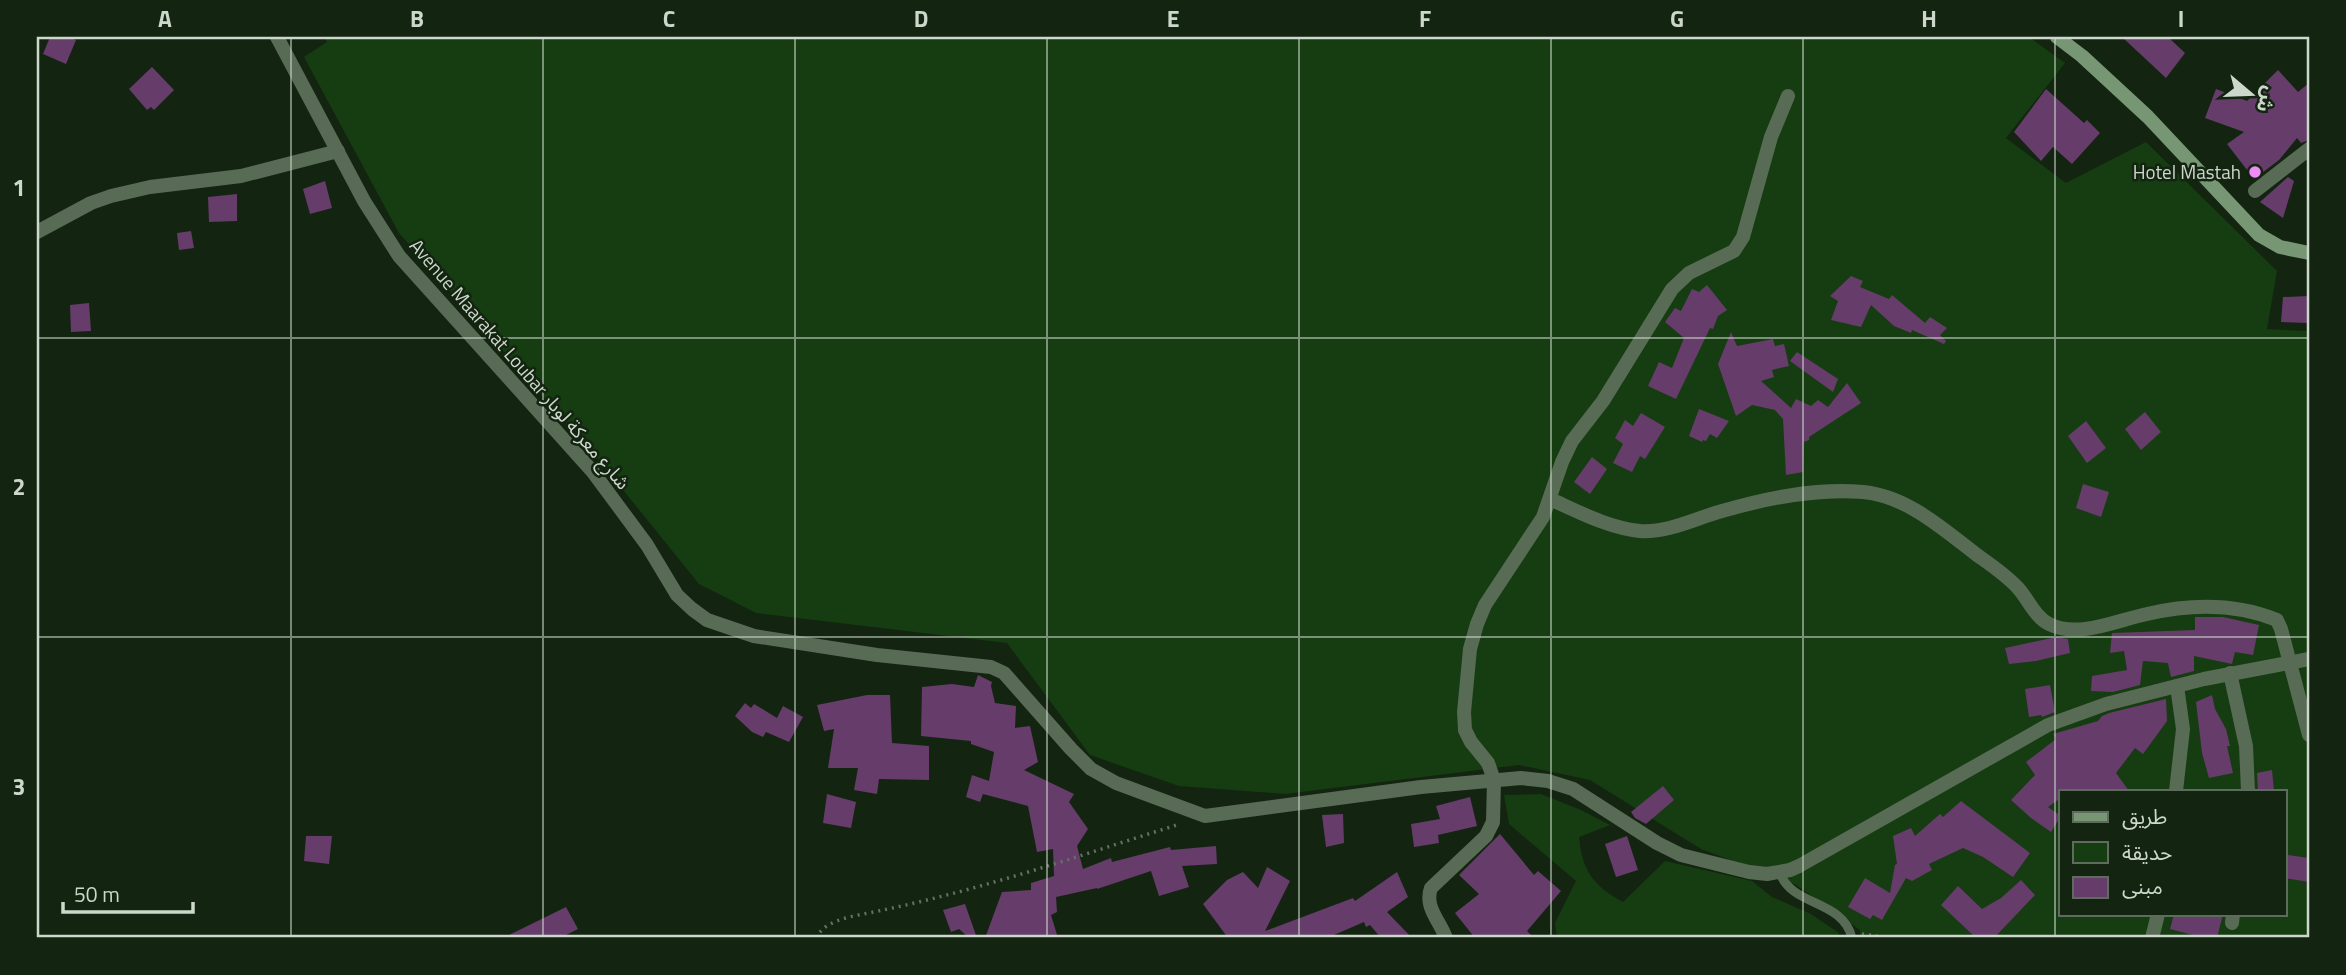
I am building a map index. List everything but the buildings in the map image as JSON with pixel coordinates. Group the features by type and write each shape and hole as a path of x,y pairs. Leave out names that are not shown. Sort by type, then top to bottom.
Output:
{"street":[{"name":"Avenue Maarakat Loubar شارع معركة لوبار","path":"277,37 377,223 399,256 593,472 647,545 677,595 692,610 707,620 754,636 877,655 991,667 1004,673 1091,769 1116,783 1205,816 1421,787 1521,778 1561,784 1586,795 1667,849 1749,872 1780,873 1799,866 2048,725 2106,704 2177,686 2230,673 2309,659"},
{"path":"2057,37 2148,117 2259,235 2280,247 2309,253"},
{"path":"1446,938 1427,898 1431,888 1476,846 1490,829 1494,815 1494,780 1488,763 1465,730 1464,712 1470,649 1477,624 1486,605 1534,533 1572,441 1603,401 1672,289 1689,273 1734,251 1743,237 1771,137 1788,96"},
{"path":"2255,191 2309,149"},
{"path":"37,232 91,203 111,196 150,187 241,176 338,151"},
{"path":"1550,499 1599,520 1642,531 1671,526 1779,497 1823,492 1864,492 1897,500 1953,536 2019,589 2048,624 2080,629 2175,609 2221,607 2248,611 2277,620 2309,735"},
{"path":"2230,673 2246,746 2248,790"},
{"path":"2176,790 2183,729 2177,686"},
{"path":"2152,938 2158,916"}],"lane":[{"path":"1780,873 1791,890 1835,912 1852,936"}],"path":[{"path":"816,938 837,921 917,903 1049,866 1205,816"},
{"path":"1852,936 1891,938"}],"green space":[{"path":"324,37 2029,37 2065,63 2006,138 2066,183 2146,142 2277,271 2267,329 2309,331 2309,938 1860,938 1860,930 1796,885 1701,849 1590,780 1519,765 1285,794 1179,786 1090,755 1007,643 756,613 699,584 594,454 399,233 304,57 327,42"},
{"path":"1541,794 1610,825 1579,837 1581,849 1591,876 1604,890 1623,902 1665,861 1752,881 1772,897 1811,914 1839,933 1838,938 1557,938 1555,923 1576,881 1509,824 1504,795"}],"place":[{"name":"Hotel Mastah","path":"2255,172"}]}
